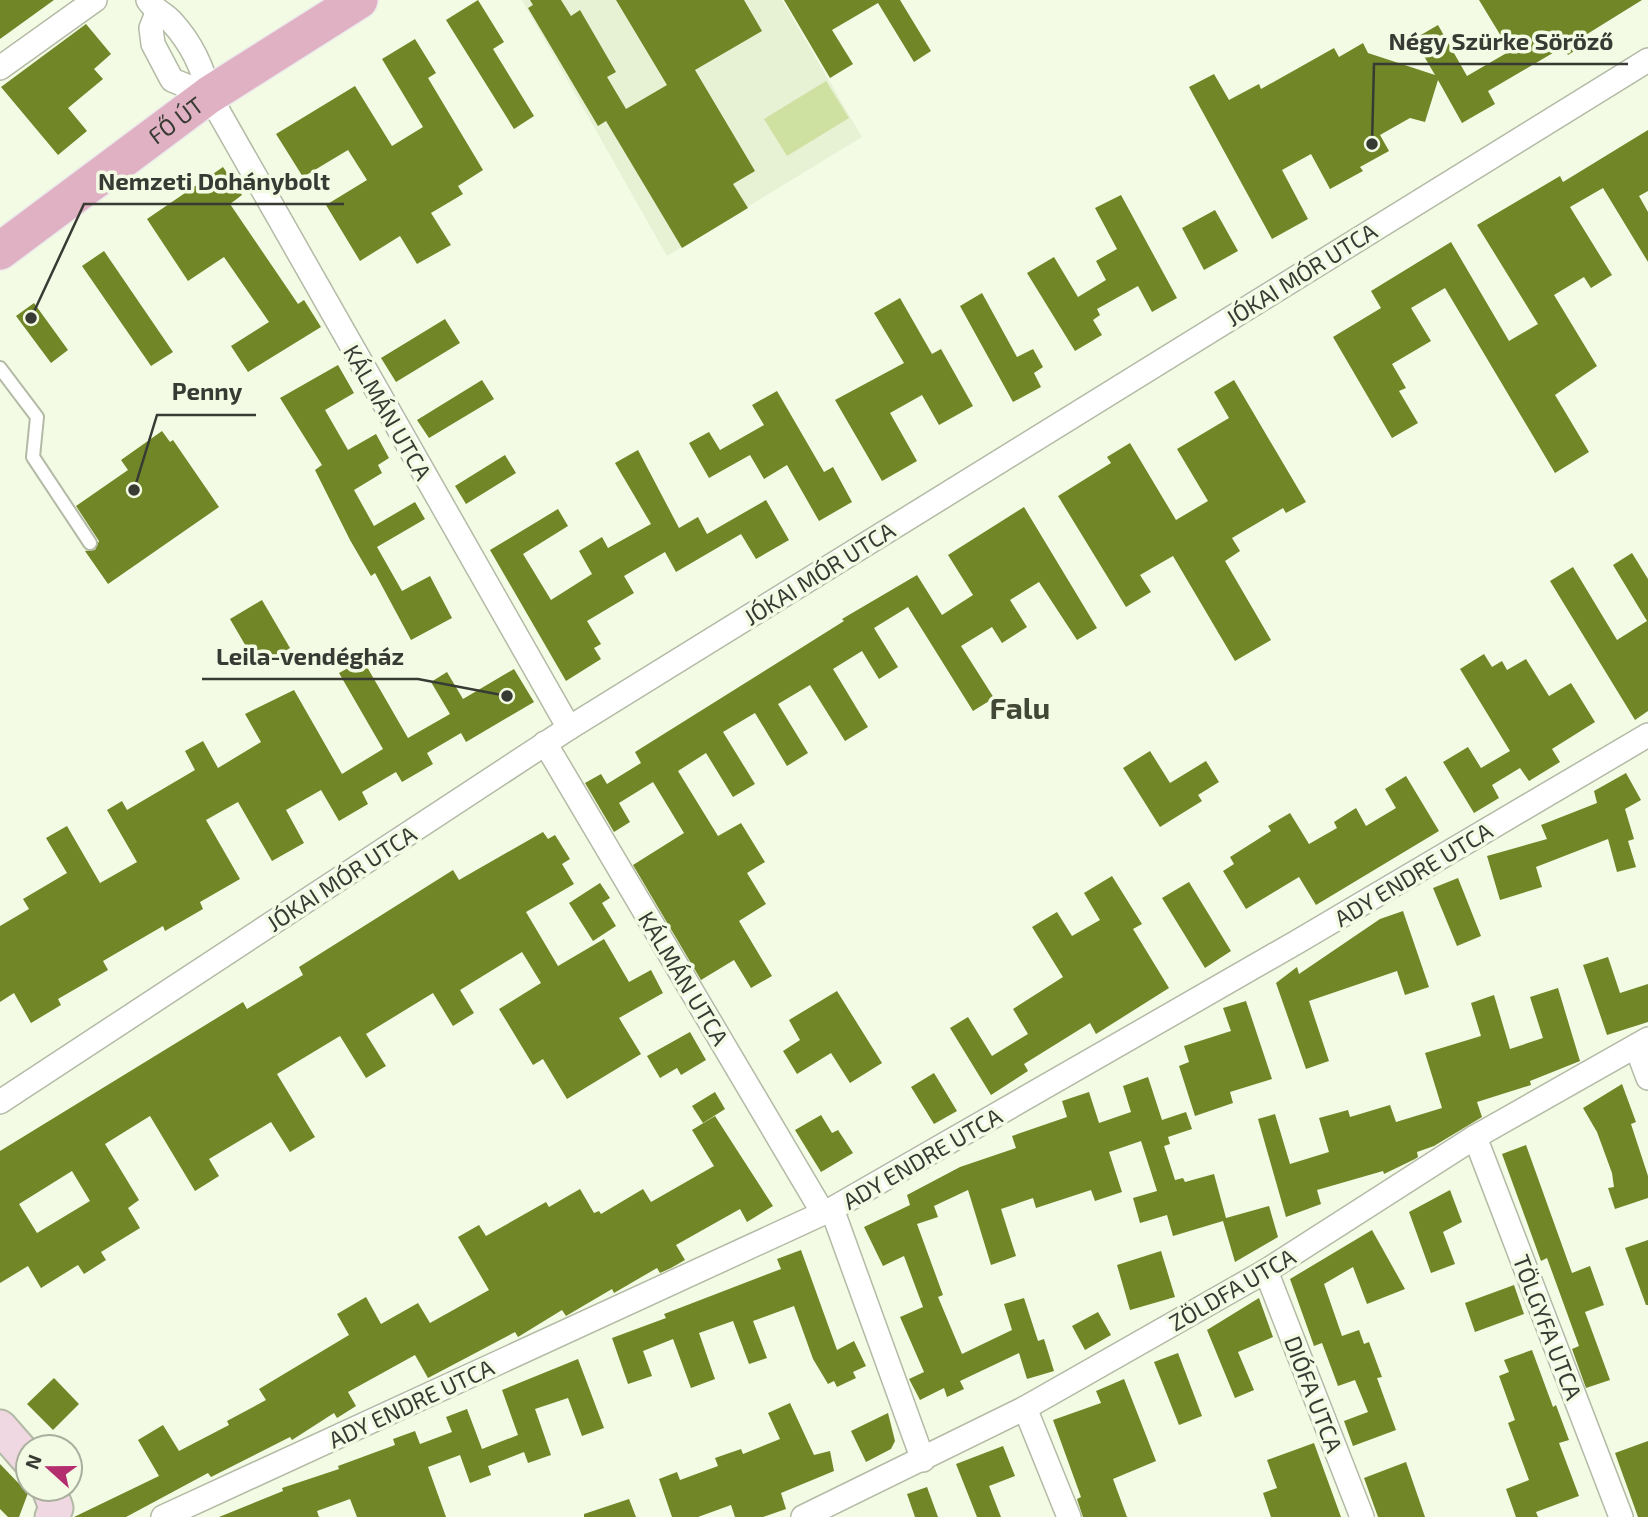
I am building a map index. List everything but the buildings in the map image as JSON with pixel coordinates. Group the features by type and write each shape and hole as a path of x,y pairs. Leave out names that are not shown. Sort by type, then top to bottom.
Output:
{"main road":[{"name":"FŐ ÚT","path":"0,251 209,95 359,0"},
{"path":"0,1427 14,1443"}],"street":[{"path":"0,68 95,0"},
{"path":"151,3 152,44 172,80 209,95"},
{"name":"KÁLMÁN UTCA","path":"151,3 172,21 202,65 209,95 569,728"},
{"name":"JÓKAI MÓR UTCA","path":"0,1102 545,743 1648,60"},
{"name":"ADY ENDRE UTCA","path":"163,1517 828,1211 1297,942 1648,734"},
{"name":"KÁLMÁN UTCA","path":"545,743 828,1211 923,1460"},
{"path":"1642,1042 1648,1077"},
{"name":"ZÖLDFA UTCA","path":"803,1517 1025,1408 1266,1271 1475,1138 1642,1042"},
{"name":"TÖLGYFA UTCA","path":"1475,1138 1621,1517"},
{"name":"DIÓFA UTCA","path":"1266,1271 1362,1517"},
{"path":"1025,1408 1069,1517"}],"lane":[{"path":"0,368 37,417 33,457 42,475 90,543"}],"shaded area":[{"path":"522,0 782,0 862,137 667,256"}],"green space":[{"path":"826,81 849,118 787,156 764,119"}],"place":[{"name":"Négy Szürke Söröző","path":"1372,144"},
{"name":"Nemzeti Dohánybolt","path":"31,318"},
{"name":"Penny","path":"134,490"},
{"name":"Leila-vendégház","path":"507,696"}],"district":[{"name":"Falu","path":"1020,707"}]}
